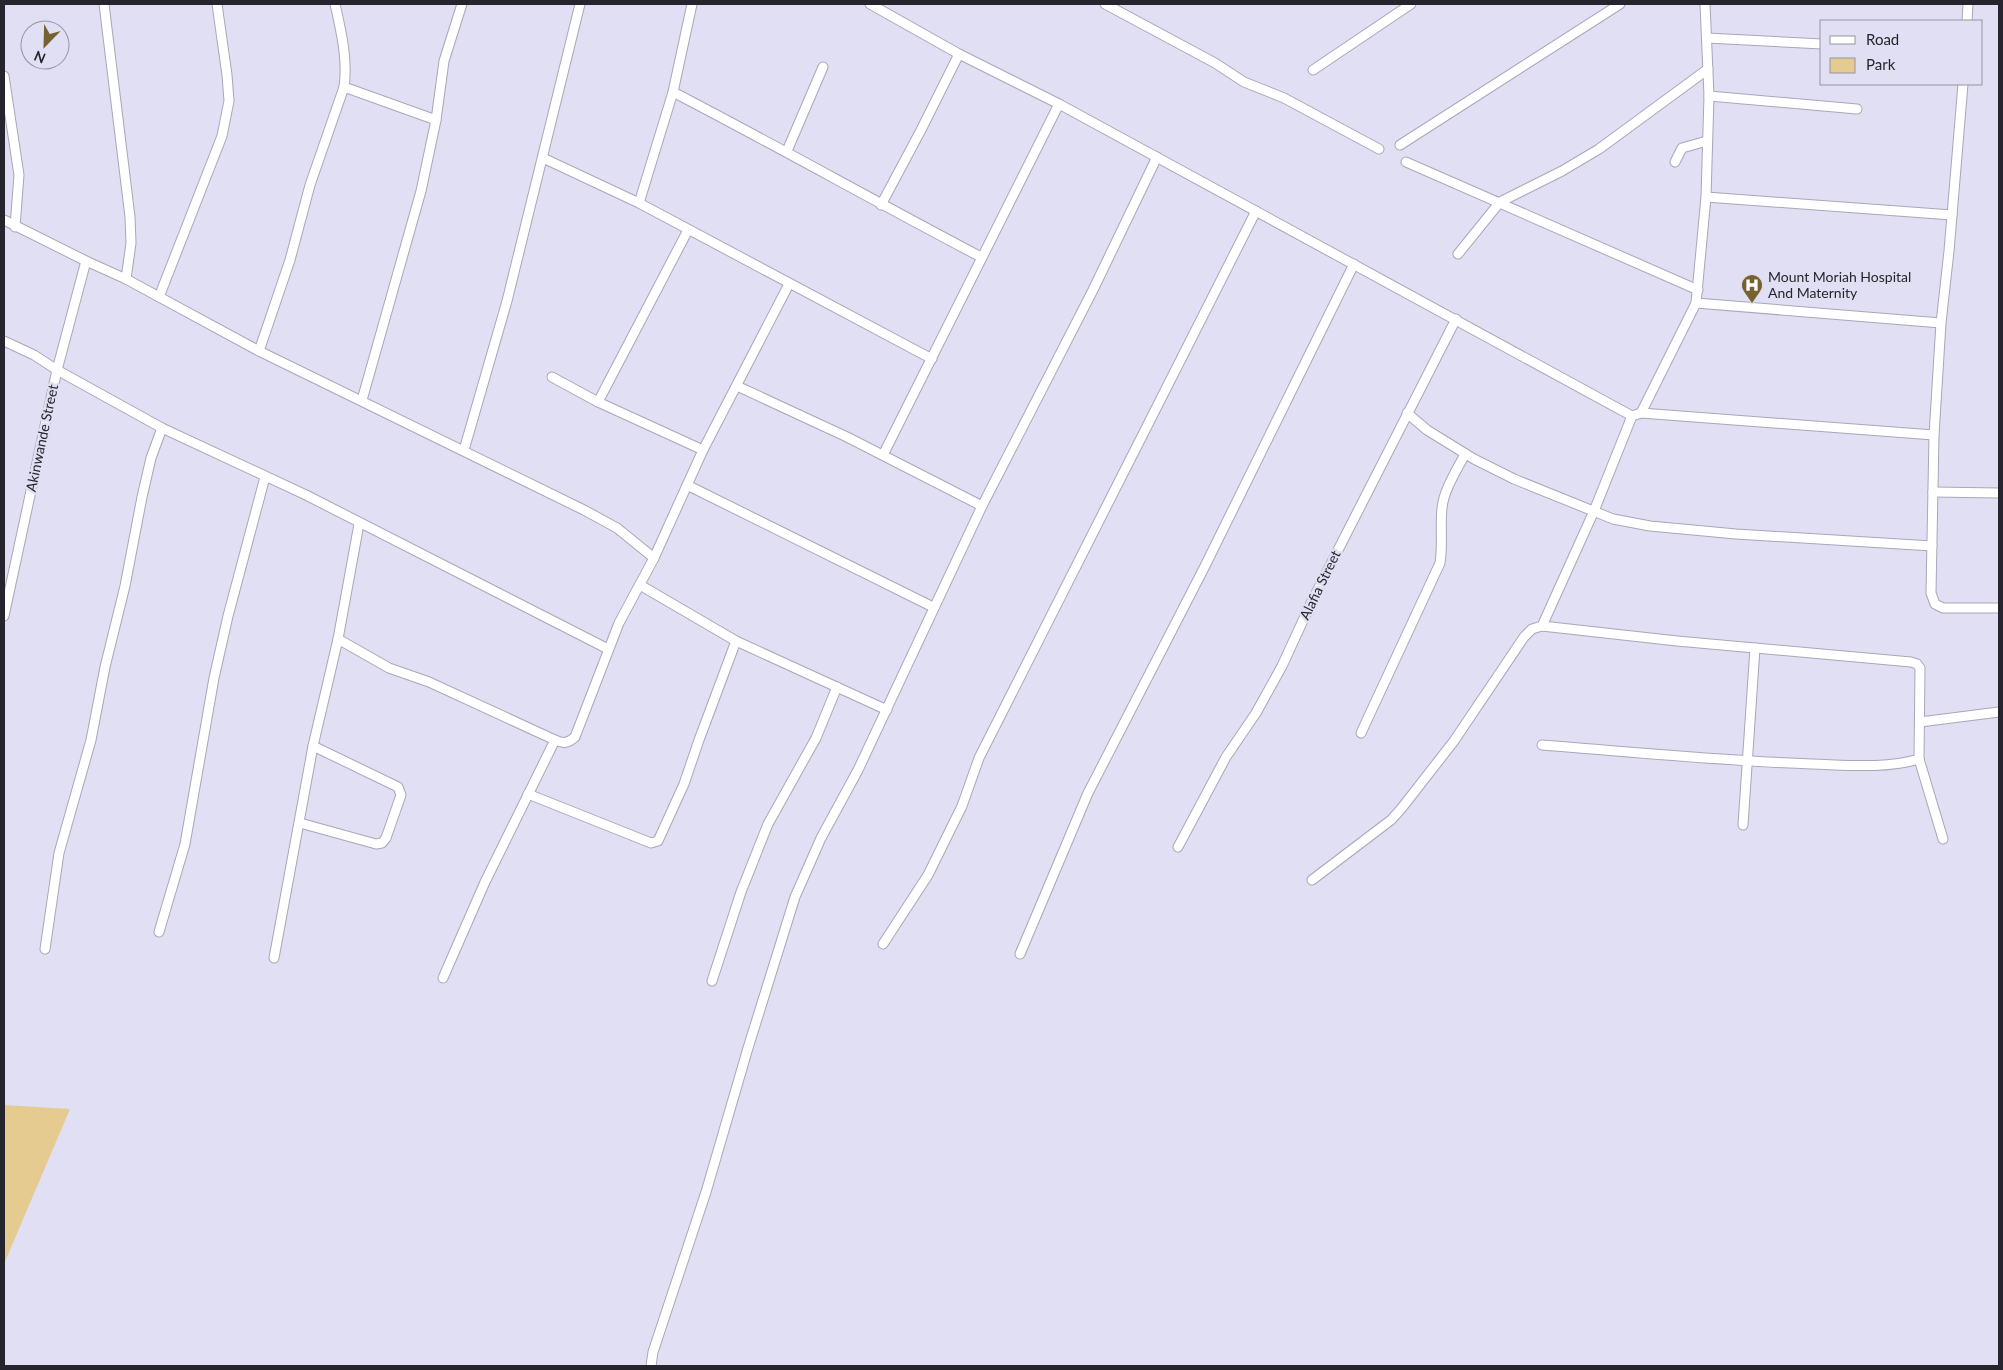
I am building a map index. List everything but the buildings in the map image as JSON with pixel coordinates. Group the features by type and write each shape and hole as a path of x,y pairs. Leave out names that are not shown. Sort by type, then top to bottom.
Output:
{"street":[{"path":"104,4 130,217 131,243 126,279"},
{"path":"159,297 222,136 229,101 217,4"},
{"path":"259,350 290,260 310,185 344,87 346,73 345,54 335,4"},
{"path":"362,400 421,191 436,120 444,61 462,4"},
{"path":"464,450 507,301 580,4"},
{"path":"639,203 673,92 692,4"},
{"path":"870,4 959,54 1059,104 1456,319 1637,414 1934,435"},
{"path":"1105,4 1215,63 1244,82 1284,98 1379,149"},
{"path":"1313,70 1411,4"},
{"path":"1400,145 1620,4"},
{"path":"1542,626 1637,414 1696,303 1706,197 1709,96 1705,4"},
{"path":"1967,20 1968,4"},
{"path":"1707,38 1820,44"},
{"path":"881,205 959,54"},
{"path":"787,151 823,67"},
{"path":"1458,254 1500,202 1562,171 1598,149 1708,69"},
{"path":"4,76 19,175 15,227"},
{"path":"1963,85 1941,323 1934,435 1931,593 1935,604 1943,608 1999,608"},
{"path":"344,87 436,120"},
{"path":"673,92 787,151 881,205 981,257"},
{"path":"1709,96 1857,109"},
{"path":"883,455 1059,104"},
{"path":"1675,162 1682,148 1707,141"},
{"path":"652,1366 652,1352 706,1192 795,897 821,838 858,770 982,506 1093,290 1157,157"},
{"path":"543,158 639,203 932,359"},
{"path":"1406,162 1698,290"},
{"path":"1706,197 1952,215"},
{"path":"883,944 928,875 962,806 979,758 1256,211"},
{"path":"4,220 15,227 126,279 259,350 618,528 654,558"},
{"path":"598,402 688,230"},
{"name":"Akinwande Street","path":"4,616 56,370 86,261"},
{"path":"1020,954 1088,793 1213,551 1354,264"},
{"path":"338,639 389,668 429,682 561,743 568,743 576,736 619,623 654,558 703,450 789,284"},
{"path":"1696,303 1941,323"},
{"name":"Alafia Street","path":"1178,847 1226,757 1256,714 1282,666 1311,603 1456,319"},
{"path":"4,341 34,355 56,370 162,428 306,495 359,524 608,649"},
{"path":"552,377 598,402 703,450"},
{"path":"737,386 883,455 982,506"},
{"path":"1407,412 1427,430 1465,454 1514,479 1613,519 1650,526 1736,534 1932,546"},
{"path":"45,949 59,853 91,740 151,458 162,428"},
{"path":"1361,733 1440,563 1442,507 1445,496 1465,454"},
{"path":"159,932 185,844 204,734 228,616 265,477"},
{"path":"687,486 933,607"},
{"path":"1933,492 1999,493"},
{"path":"274,958 313,746 338,639 359,524"},
{"path":"640,585 736,641 886,710"},
{"path":"1312,880 1391,820 1401,809 1454,741 1524,637 1532,630 1542,626 1917,664 1920,668 1919,759 1943,839"},
{"path":"528,794 651,843 658,840 684,784 736,641"},
{"path":"1743,825 1755,648"},
{"path":"712,980 741,892 768,824 816,738 837,687"},
{"path":"1920,722 1999,712"},
{"path":"443,978 485,882 554,740"},
{"path":"1542,745 1748,762 1847,765 1897,763 1919,759"},
{"path":"300,824 376,844 382,843 386,838 401,795 398,787 313,746"}],"green space":[{"path":"4,1105 70,1109 4,1264"}],"place":[{"name":"Mount Moriah Hospital And Maternity","path":"1752,304"}]}
